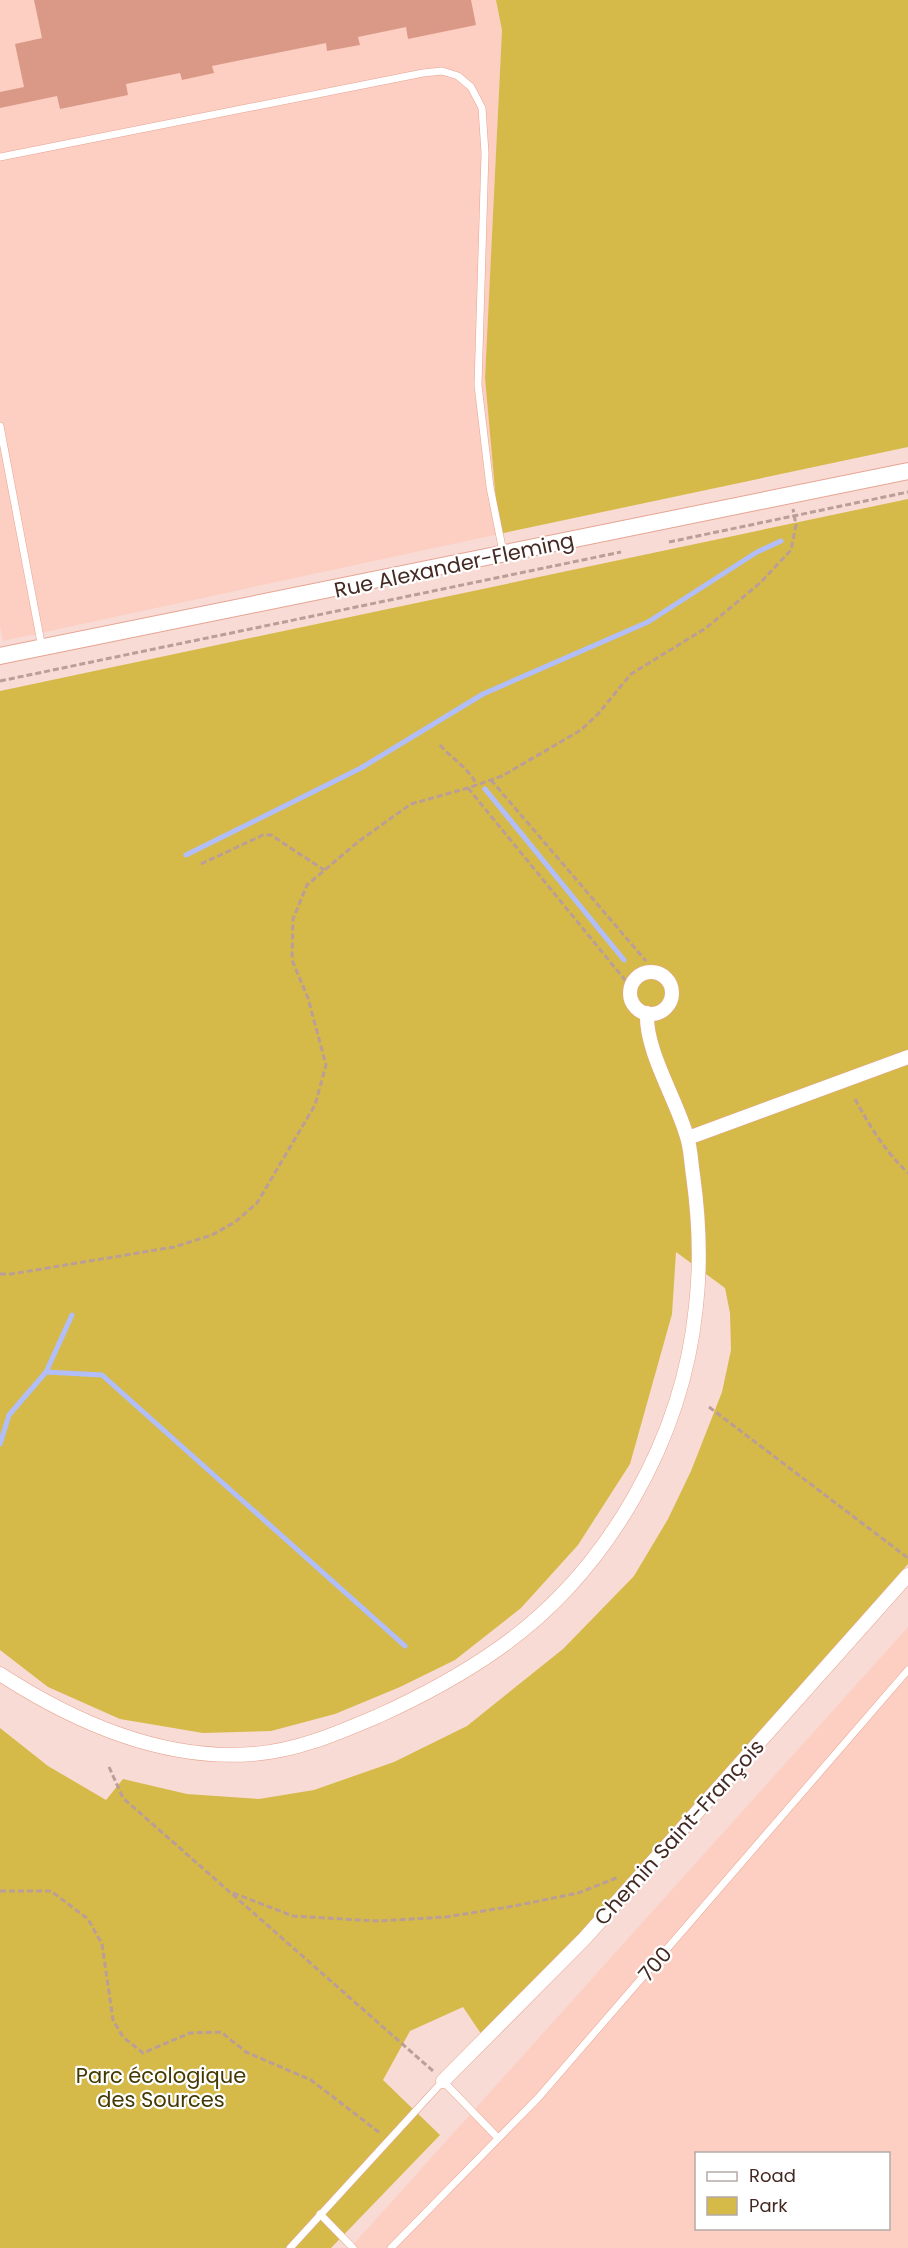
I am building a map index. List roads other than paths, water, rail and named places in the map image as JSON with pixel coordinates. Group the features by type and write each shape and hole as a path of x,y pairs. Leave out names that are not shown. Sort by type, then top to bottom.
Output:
{"street":[{"name":"Rue Alexander-Fleming","path":"0,656 908,471"},
{"path":"0,1674 29,1693 88,1724 166,1747 210,1754 253,1754 302,1746 344,1730 443,1684 500,1648 579,1576 626,1510 657,1451 679,1397 688,1362 696,1306 699,1252 697,1201 688,1138 650,1037 647,1013"},
{"path":"688,1138 908,1057"},
{"name":"Chemin Saint-François","path":"443,2081 585,1938 908,1575"}],"lane":[{"path":"0,157 423,73 442,71 458,76 471,87 482,108 485,153 478,385 490,487 503,555"},
{"path":"0,426 42,648"},
{"name":"700","path":"392,2248 538,2098 908,1670"},
{"path":"290,2248 443,2081 498,2138"},
{"path":"320,2214 353,2248"}],"waterway":[{"path":"186,855 361,768 483,694 648,622 757,552 781,541"},
{"path":"485,789 624,960"},
{"path":"0,1444 9,1415 46,1372 72,1315"},
{"path":"46,1372 102,1375 405,1646"}],"park label":[{"name":"Parc écologique des Sources","path":"161,2087"}]}
